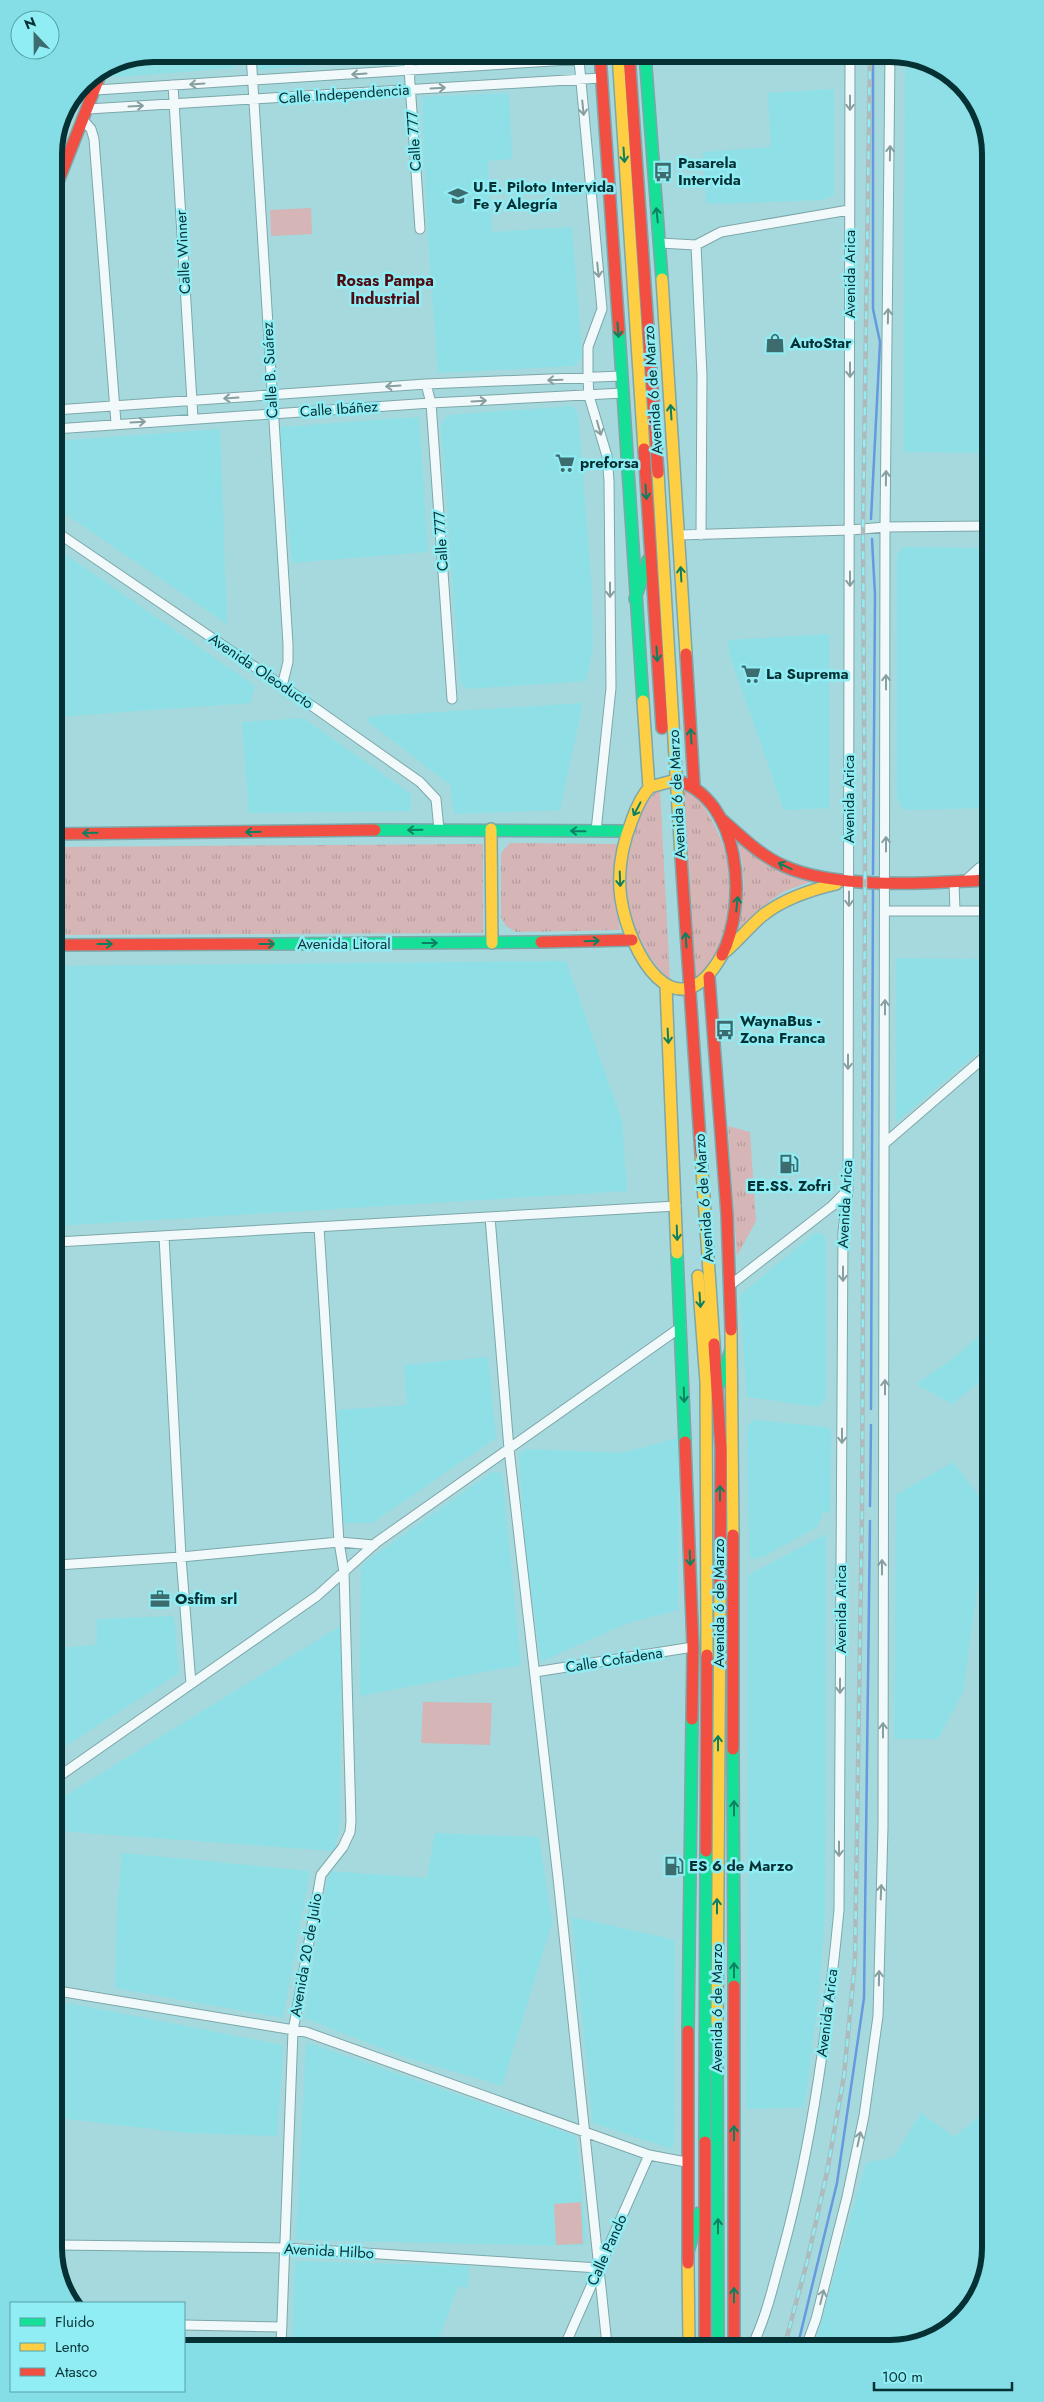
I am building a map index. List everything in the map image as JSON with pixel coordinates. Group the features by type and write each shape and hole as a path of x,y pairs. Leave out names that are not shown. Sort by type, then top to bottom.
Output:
{"main road":[{"name":"Avenida 6 de Marzo","path":"600,63 649,788"},
{"name":"Avenida 6 de Marzo","path":"619,63 650,553 670,781 684,989 706,1382 705,2340"},
{"name":"Avenida 6 de Marzo","path":"630,63 663,544 670,781"},
{"name":"Avenida 6 de Marzo","path":"646,63 653,179 660,243 694,784"},
{"path":"63,170 99,80"},
{"path":"635,598 650,553"},
{"path":"849,881 818,888 789,899 763,916 726,951 709,977 699,986 684,989 666,987 644,961 632,940 622,912 619,875 627,831 649,788 670,781 694,784 720,818 765,854 782,865 810,876 849,881 886,882 982,880"},
{"path":"720,818 734,860 737,883 735,918 726,951"},
{"path":"492,829 492,943"},
{"path":"63,834 492,829 627,831"},
{"path":"959,882 982,886"},
{"name":"Avenida Litoral","path":"63,944 492,943 632,940"},
{"name":"Avenida 6 de Marzo","path":"709,977 726,1214 731,1350 735,1574 734,2340"},
{"name":"Avenida 6 de Marzo","path":"666,987 693,1648 686,2162 689,2340"},
{"name":"Avenida 6 de Marzo","path":"684,989 718,1390 721,1450 717,1885 718,2340"},
{"path":"718,1390 731,1350"},
{"path":"688,2252 704,2194"}],"street":[{"name":"Calle B. Suárez","path":"251,62 288,644 288,662 282,686"},
{"name":"Calle 777","path":"409,62 420,229"},
{"name":"Calle Independencia","path":"96,90 536,63"},
{"path":"578,63 602,309 588,347 589,396 607,456 609,481 611,688 596,831"},
{"name":"Avenida Arica","path":"755,2340 762,2325 793,2214 812,2119 831,1990 839,1910 843,1232 848,1190 851,530 850,63"},
{"path":"809,2340 847,2197 864,2116 878,2016 883,1828 882,1516 885,1418 886,910 885,527 890,63"},
{"name":"Calle Independencia","path":"88,109 601,78"},
{"name":"Calle Winner","path":"173,85 193,419"},
{"path":"83,120 91,129 94,139 116,423"},
{"path":"660,243 696,245 721,232 850,210"},
{"path":"696,245 702,375 701,535"},
{"name":"Calle Ibáñez","path":"63,409 426,384 588,379 621,376"},
{"name":"Calle 777","path":"426,384 431,403 452,699"},
{"name":"Calle Ibáñez","path":"63,428 116,423 431,403 623,393"},
{"path":"679,536 851,530 885,527 982,526"},
{"name":"Avenida Oleoducto","path":"63,536 282,686 429,791 436,799 438,807 438,830"},
{"path":"955,911 959,882 982,867"},
{"path":"886,910 982,911"},
{"path":"885,1143 982,1059"},
{"path":"729,1286 832,1206 848,1190"},
{"path":"62,1242 676,1206"},
{"path":"490,1217 509,1449 535,1672 606,2340"},
{"name":"Avenida 20 de Julio","path":"281,2339 293,2031 321,1875 343,1847 350,1832 344,1572 339,1542 319,1227"},
{"path":"164,1236 181,1557 191,1684"},
{"path":"62,1774 317,1596 374,1545 681,1327"},
{"path":"62,1565 181,1557 339,1542 374,1545"},
{"name":"Calle Cofadena","path":"535,1672 693,1648"},
{"path":"62,1992 306,2032 649,2155 686,2162"},
{"name":"Calle Pando","path":"566,2340 649,2155"},
{"name":"Avenida Hilbo","path":"62,2245 286,2248 599,2268"},
{"path":"185,2325 282,2328"}],"shaded area":[{"path":"234,62 234,68 116,77 111,75 119,69 142,63"},
{"path":"257,62 348,62 258,70"},
{"path":"905,64 930,72 946,81 955,89 963,98 972,114 981,142 982,453 904,452"},
{"path":"834,89 834,195 822,200 710,204 706,202 703,152 771,147 768,93"},
{"path":"509,93 512,159 488,161 492,232 572,227 582,356 575,366 438,373 428,237 422,97"},
{"path":"572,406 578,413 592,591 593,649 586,681 465,689 460,681 441,424 448,415"},
{"path":"419,417 428,552 292,563 280,427"},
{"path":"220,429 227,624 63,512 63,440"},
{"path":"904,547 982,548 982,808 904,810 897,798 897,554"},
{"path":"63,552 255,686 250,703 63,716"},
{"path":"829,634 829,808 784,810 730,656 728,640"},
{"path":"583,703 560,810 454,814 450,785 366,720 373,716"},
{"path":"303,718 411,794 411,811 249,813 242,722"},
{"path":"896,958 982,959 982,1049 896,1122"},
{"path":"566,961 622,1121 627,1191 62,1226 63,966"},
{"path":"816,1232 826,1236 826,1398 819,1407 747,1397 740,1295"},
{"path":"982,1333 982,1380 952,1404 916,1384 955,1357"},
{"path":"488,1357 496,1438 372,1523 343,1523 337,1410 407,1405 404,1365"},
{"path":"753,1420 827,1427 831,1431 830,1512 823,1512 817,1527 762,1557 752,1559 749,1554 747,1427"},
{"path":"678,1438 678,1610 625,1624 541,1662 527,1562 519,1455 526,1449 622,1453"},
{"path":"953,1462 982,1500 982,1554 963,1692 938,1739 894,1739 896,1495"},
{"path":"492,1472 502,1473 521,1665 360,1696 361,1569 365,1562"},
{"path":"826,1534 825,1915 819,1993 804,2107 747,2109 748,1575"},
{"path":"174,1616 179,1673 62,1748 62,1648 97,1645 97,1619"},
{"path":"342,1625 339,1830 334,1851 62,1831 62,1797"},
{"path":"435,1833 539,1837 552,1923 502,2086 402,2056 304,2018 329,1871 427,1878"},
{"path":"122,1853 310,1871 283,2018 115,1988 117,1910"},
{"path":"572,1917 675,1940 674,2142 672,2149 593,2123"},
{"path":"62,2002 283,2045 277,2136 188,2133 62,2118"},
{"path":"306,2042 576,2136 587,2241 583,2246 296,2240"},
{"path":"921,2113 954,2137 982,2114 981,2260 977,2277 963,2304 946,2321 919,2335 908,2338 890,2340 816,2340 866,2163 894,2157"},
{"path":"295,2261 469,2266 468,2288 458,2286 440,2336 453,2339 292,2339"}],"green space":[{"path":"311,208 312,234 271,236 270,210"},
{"path":"682,788 700,802 712,821 721,840 731,882 731,903 721,944 710,963 696,979"},
{"path":"660,789 670,981 650,957 637,931 628,902 625,871 628,853 640,815 646,803"},
{"path":"736,837 810,882 785,891 771,900 739,929 744,883 742,860"},
{"path":"510,843 617,844 614,900 620,930 516,932 506,926 501,917 501,853"},
{"path":"483,844 483,933 63,935 63,847"},
{"path":"728,1126 750,1132 756,1221 737,1256"},
{"path":"423,1702 492,1703 490,1745 421,1743"},
{"path":"581,2202 583,2244 556,2245 554,2204"}],"waterway":[{"path":"871,519 880,342 873,309 873,63"},
{"path":"872,539 875,595 873,874"},
{"path":"871,1409 873,890"},
{"path":"870,1506 871,1425"},
{"path":"799,2340 837,2183 864,1998 870,1521"}],"railway":[{"path":"786,2340 807,2262 827,2172 844,2076 855,1961 862,1512 865,881 863,528 870,63"}],"traffic: fast":[{"path":"646,63 662,279"},
{"path":"619,331 643,701"},
{"path":"635,599 648,560"},
{"path":"375,830 627,831"},
{"path":"269,944 541,942"},
{"path":"677,1253 685,1442"},
{"path":"720,1383 731,1350"},
{"path":"688,2031 692,1719"},
{"path":"733,1749 734,1986"},
{"path":"705,2142 706,1851"},
{"path":"717,2024 718,2340"},
{"path":"688,2252 699,2213"}],"traffic: slow":[{"path":"619,63 644,449"},
{"path":"662,279 686,654"},
{"path":"658,473 681,857"},
{"path":"643,701 649,788"},
{"path":"676,780 650,787 639,803 628,829 621,859 620,879 621,899 626,920 644,962 657,978 672,987 688,988 705,978 722,955"},
{"path":"491,829 492,943"},
{"path":"726,951 770,910 807,892 836,884"},
{"path":"666,987 677,1253"},
{"path":"701,1155 714,1344"},
{"path":"698,1276 706,1382 707,1655"},
{"path":"731,1330 733,1535"},
{"path":"717,2024 720,1595"},
{"path":"688,2263 689,2340"}],"traffic: jam":[{"path":"601,63 619,331"},
{"path":"630,63 658,473"},
{"path":"63,169 97,82"},
{"path":"644,449 662,728"},
{"path":"686,654 694,785"},
{"path":"676,780 698,791 714,808 726,830 733,855 736,882 735,908 730,933 722,955"},
{"path":"720,818 766,856 784,866 806,874 830,879 884,883 982,880"},
{"path":"63,834 375,830"},
{"path":"681,857 701,1155"},
{"path":"541,942 632,940"},
{"path":"63,945 269,944"},
{"path":"709,977 727,1214 731,1330"},
{"path":"714,1344 721,1449 720,1595"},
{"path":"685,1442 693,1647 692,1719"},
{"path":"733,1535 733,1749"},
{"path":"706,1851 707,1655"},
{"path":"734,1986 734,2340"},
{"path":"688,2031 688,2263"},
{"path":"705,2142 705,2340"}],"place":[{"name":"Pasarela Intervida","path":"663,172"},
{"name":"U.E. Piloto Intervida Fe y Alegría","path":"458,196"},
{"name":"AutoStar","path":"775,343"},
{"name":"preforsa","path":"565,463"},
{"name":"La Suprema","path":"751,674"},
{"name":"WaynaBus - Zona Franca","path":"725,1030"},
{"name":"EE.SS. Zofri","path":"789,1164"},
{"name":"Osfim srl","path":"160,1599"},
{"name":"ES 6 de Marzo","path":"674,1866"}],"district":[{"name":"Rosas Pampa Industrial","path":"385,289"}]}
